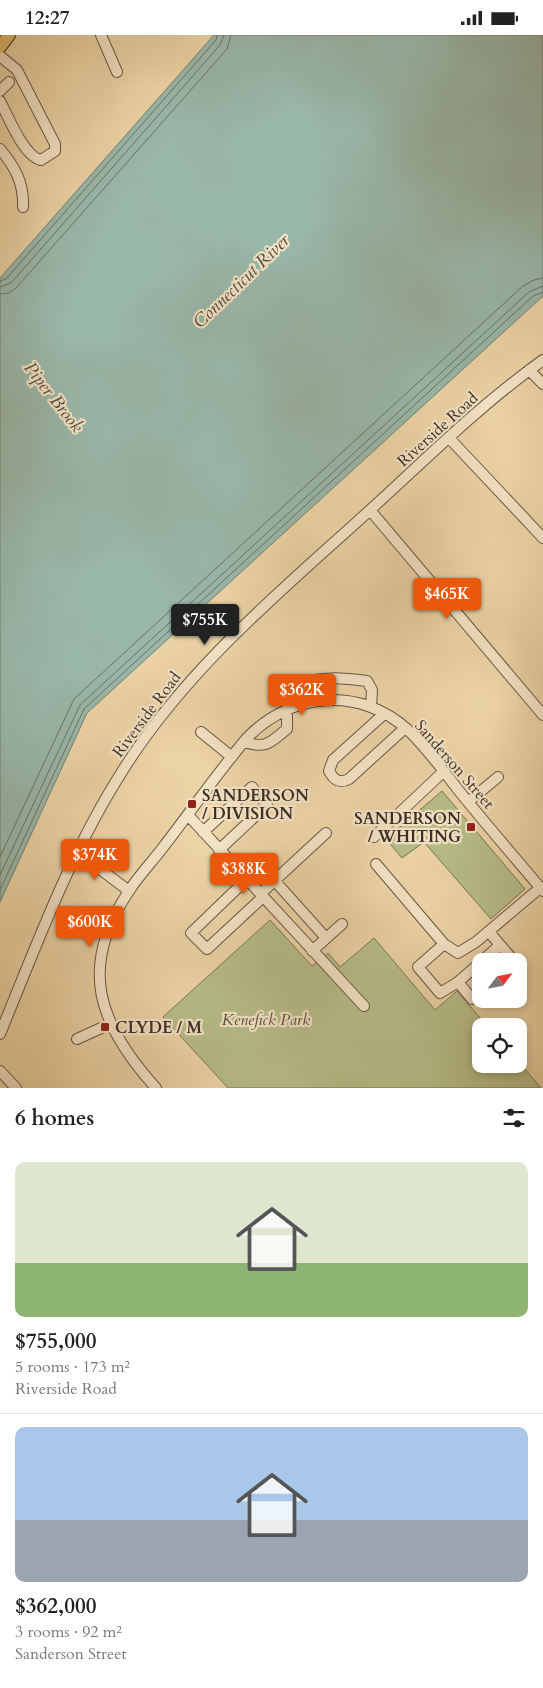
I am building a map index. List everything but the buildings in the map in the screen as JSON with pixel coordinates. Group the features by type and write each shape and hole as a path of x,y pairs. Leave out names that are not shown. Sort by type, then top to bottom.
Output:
{"main road":[{"path":"0,47 9,35"}],"street":[{"path":"101,35 117,72"},
{"path":"0,56 17,70 15,79 0,91"},
{"path":"0,101 21,142 35,159 41,160 55,151 55,144 15,79"},
{"path":"0,149 24,190 23,207"},
{"name":"Riverside Road","path":"0,1034 76,851 132,755 191,678 449,438 543,360"},
{"path":"529,370 543,384"},
{"path":"449,438 543,538"},
{"path":"370,510 543,715"},
{"path":"303,703 299,684 309,680 339,677 367,681 372,690 371,707"},
{"name":"Sanderson Street","path":"156,1088 128,1053 110,1024 101,993 101,957 110,926 129,891 244,742 261,725 287,709 303,703 337,700 371,707 405,728 542,889"},
{"path":"244,742 258,746 266,745 287,729 287,709"},
{"path":"384,714 333,760 329,771 335,780 339,782 349,779 405,728"},
{"path":"201,732 232,757"},
{"path":"374,837 443,772"},
{"path":"468,802 498,777"},
{"path":"204,832 252,787 268,805 219,850"},
{"path":"188,815 364,1007"},
{"path":"247,879 191,933 207,949 262,896 274,880 326,833"},
{"path":"76,851 129,891"},
{"path":"376,864 444,944 453,951 462,952 542,889"},
{"path":"274,880 326,938"},
{"path":"312,951 342,924"},
{"path":"489,932 507,953"},
{"path":"444,944 418,967 440,993 458,982 472,970"},
{"path":"491,953 500,945"},
{"path":"458,982 472,999"},
{"path":"77,1039 110,1024"},
{"path":"0,1071 16,1088"}],"green space":[{"path":"442,791 525,889 491,919 424,842 402,858 386,839"},
{"name":"Kenefick Park","path":"270,920 312,966 328,953 340,967 374,938 435,1010 457,991 480,1018 472,1018 472,1073 527,1073 527,1071 541,1088 228,1088 163,1017"}],"water":[{"path":"214,35 543,35 543,296 87,713 0,902 0,278"}],"place":[{"name":"SANDERSON / DIVISION","path":"192,804"},
{"name":"SANDERSON / WHITING","path":"471,827"},
{"name":"CLYDE / M","path":"105,1027"}],"water label":[{"name":"Connecticut River","path":"241,281"},
{"name":"Piper Brook","path":"54,397"}]}
